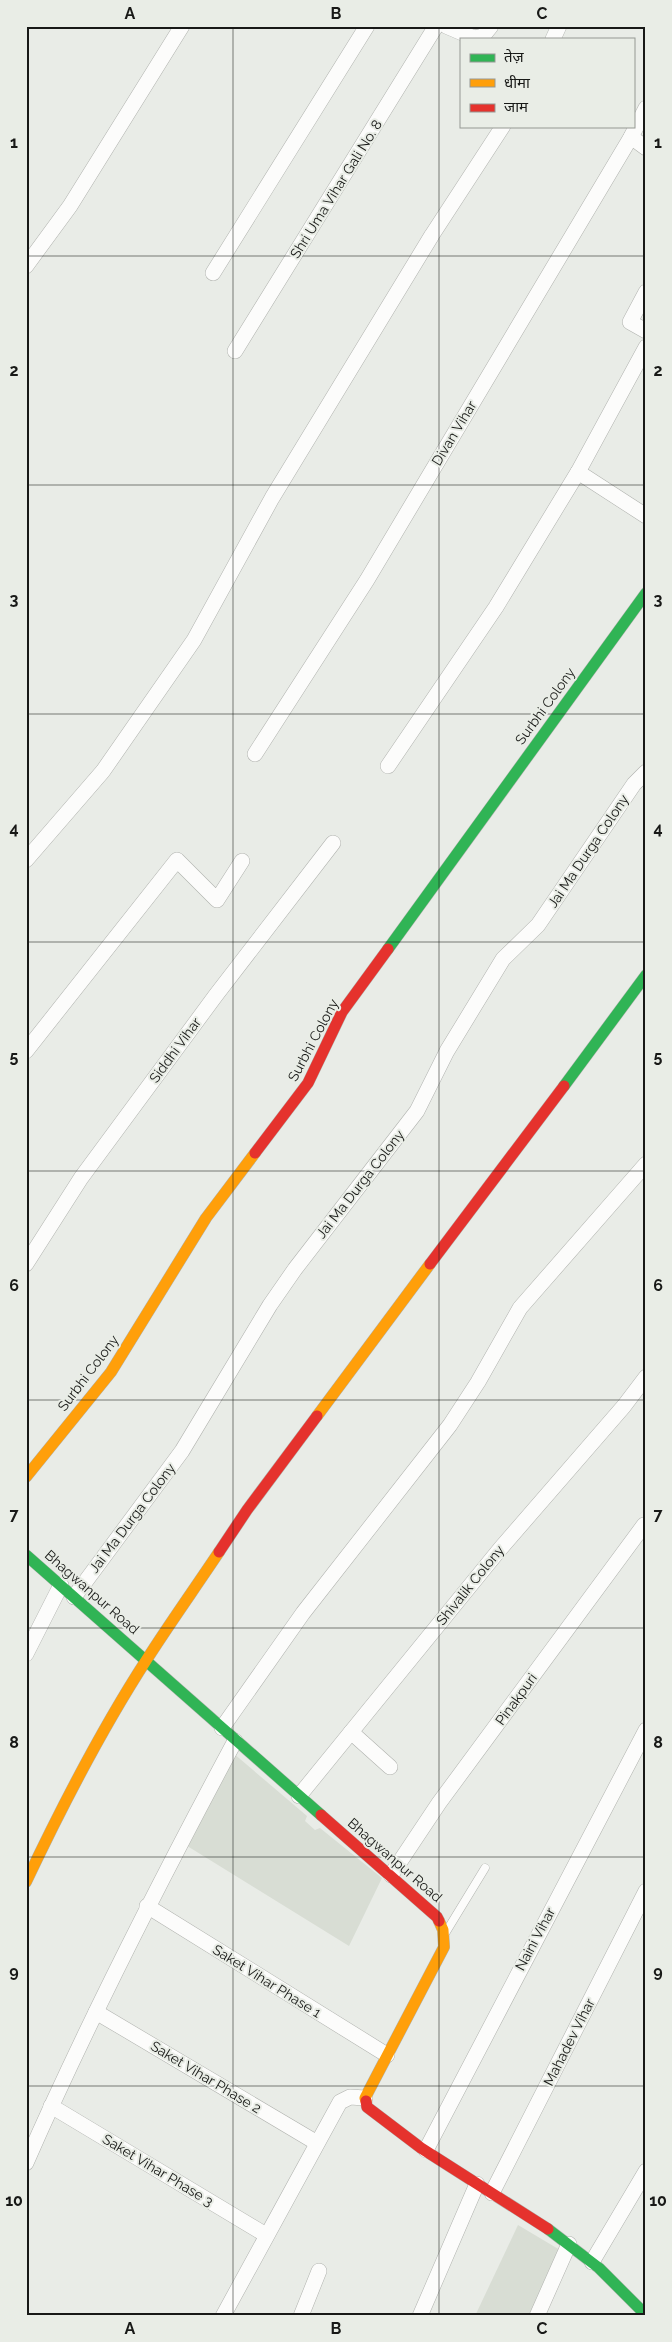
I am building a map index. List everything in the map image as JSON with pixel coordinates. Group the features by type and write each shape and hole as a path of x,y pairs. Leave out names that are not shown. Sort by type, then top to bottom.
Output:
{"street":[{"path":"26,266 70,206 182,26"},
{"path":"213,273 367,26"},
{"name":"Shri Uma Vihar Gali No. 8","path":"235,351 436,26"},
{"path":"446,26 474,38 483,36 491,26"},
{"path":"553,38 559,26"},
{"name":"Divan Vihar","path":"255,754 367,580 631,137 646,108"},
{"path":"26,860 104,771 194,640 272,498 432,235 502,128"},
{"path":"631,137 646,148"},
{"path":"646,292 630,322 646,331"},
{"path":"388,766 496,607 578,472 646,347"},
{"path":"578,472 646,516"},
{"name":"Surbhi Colony","path":"26,1477 111,1372 206,1218 308,1083 342,1012 646,593"},
{"name":"Jai Ma Durga Colony","path":"74,1597 182,1452 270,1305 295,1269 417,1111 447,1051 503,959 538,924 634,784 646,772"},
{"name":"Siddhi Vihar","path":"26,1264 81,1178 216,995 333,843"},
{"path":"26,1051 177,860 217,900 242,861"},
{"path":"26,1882 64,1802 146,1660 252,1502 646,975"},
{"path":"222,1728 303,1613 450,1425 478,1382 520,1308 646,1164"},
{"name":"Shivalik Colony","path":"299,1796 500,1549 624,1406 646,1377"},
{"name":"Pinakpuri","path":"391,1874 439,1803 644,1525"},
{"name":"Bhagwanpur Road","path":"26,1555 235,1741 391,1874 437,1917 443,1930 443,1937"},
{"path":"26,1654 61,1585"},
{"name":"Naini Vihar","path":"426,2150 646,1730"},
{"path":"352,1732 390,1767"},
{"path":"26,2163 51,2106 147,1906 235,1741"},
{"name":"Mahadev Vihar","path":"492,2193 646,1891"},
{"name":"Saket Vihar Phase 1","path":"147,1906 387,2055"},
{"path":"443,1937 444,1947 365,2098 367,2107 426,2150 569,2244 592,2262 646,2315"},
{"name":"Saket Vihar Phase 2","path":"96,2012 317,2143"},
{"path":"223,2316 340,2102 350,2097 365,2098"},
{"name":"Saket Vihar Phase 3","path":"51,2106 266,2235"},
{"path":"592,2262 646,2171"},
{"path":"420,2316 477,2184"},
{"path":"537,2316 569,2244"},
{"path":"301,2316 319,2272"}],"lane":[{"path":"443,1937 486,1868"}],"shaded area":[{"path":"233,1753 307,1816 305,1821 315,1830 320,1828 382,1878 349,1946 184,1844"},
{"path":"518,2225 560,2250 530,2316 475,2316"}],"traffic: fast":[{"path":"388,949 646,593"},
{"path":"564,1086 646,975"},
{"path":"26,1555 321,1815"},
{"path":"548,2229 599,2268 646,2315"}],"traffic: slow":[{"path":"26,1477 111,1372 206,1218 255,1153"},
{"path":"317,1416 430,1264"},
{"path":"26,1882 68,1797 114,1713 219,1552"},
{"path":"366,2101 365,2098 444,1947 443,1930 439,1921"}],"traffic: jam":[{"path":"255,1153 308,1083 342,1012 388,949"},
{"path":"430,1264 564,1086"},
{"path":"219,1552 247,1510 317,1416"},
{"path":"321,1815 437,1917 439,1921"},
{"path":"366,2101 367,2107 421,2148 548,2229"}]}
